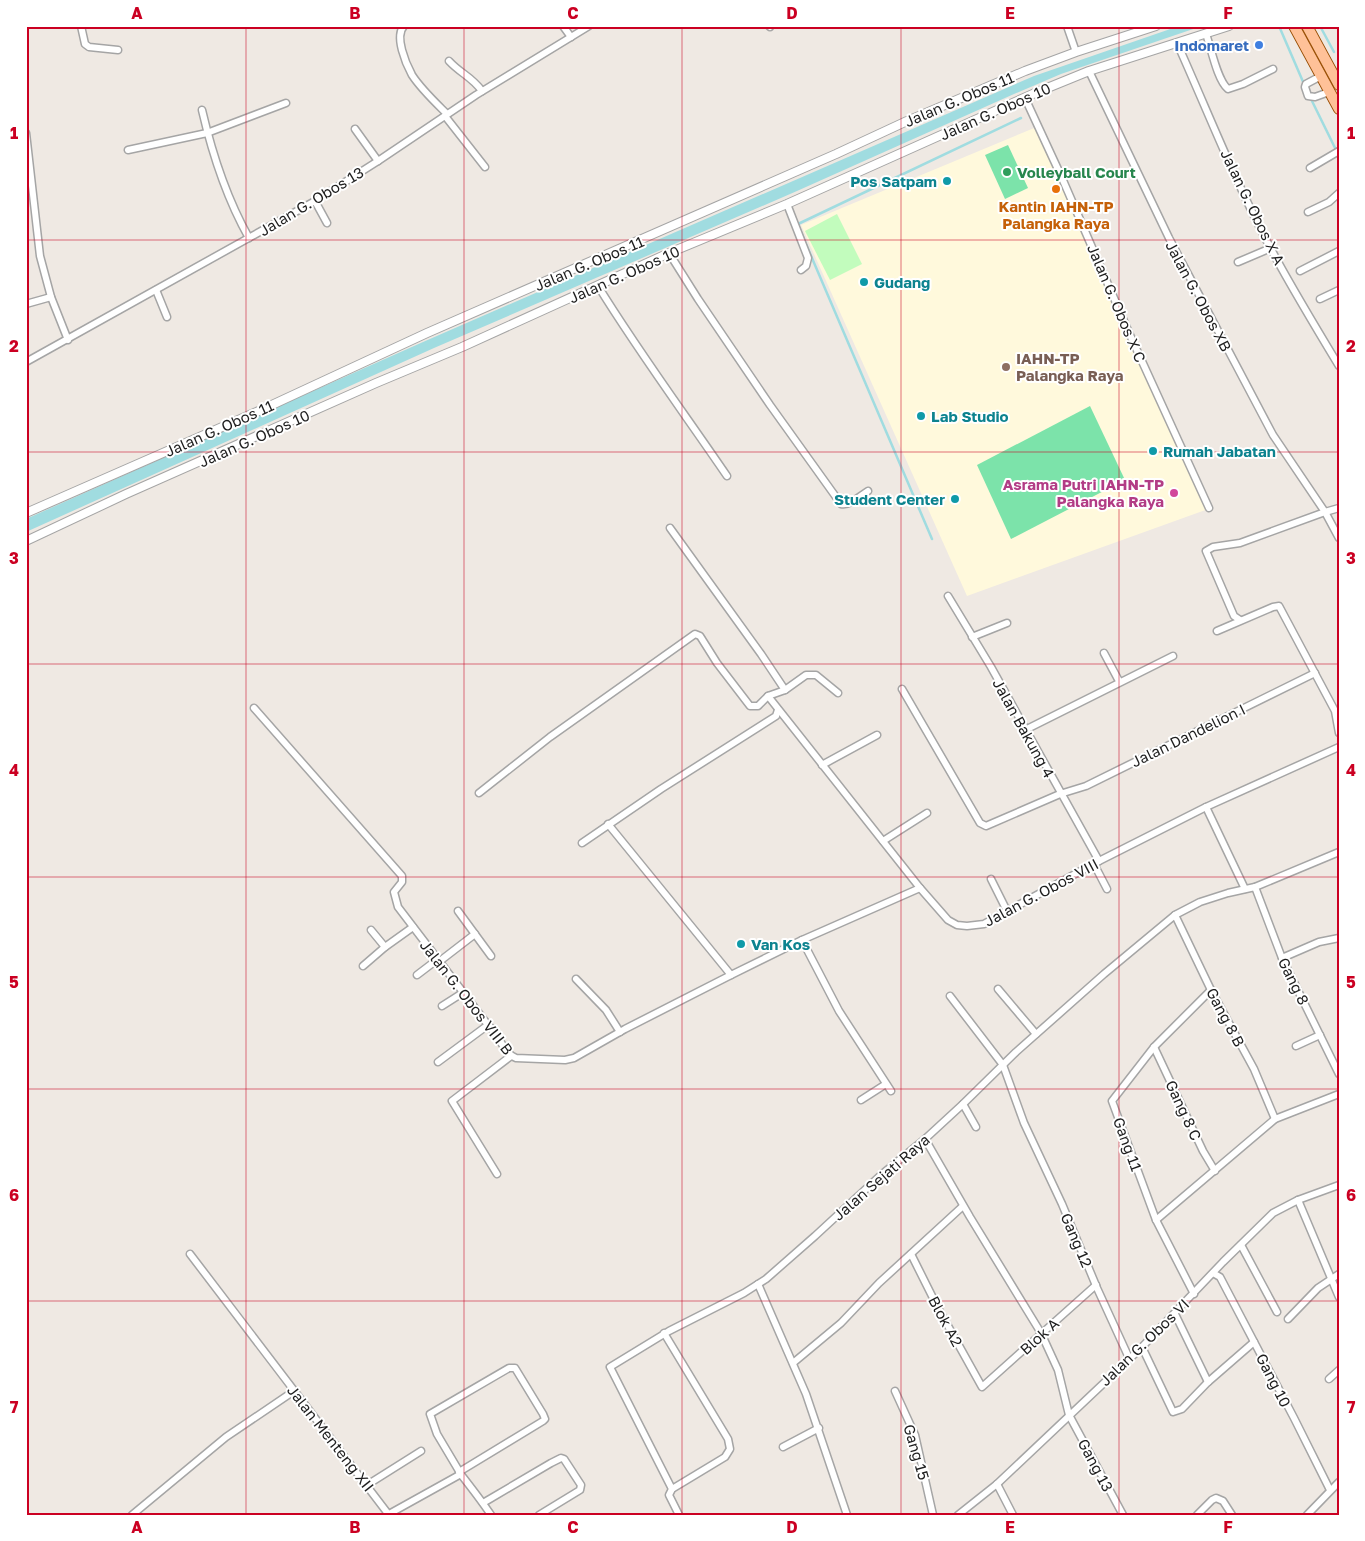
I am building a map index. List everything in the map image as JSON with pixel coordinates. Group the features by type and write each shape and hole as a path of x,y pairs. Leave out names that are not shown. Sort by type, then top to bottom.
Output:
{"main road":[{"path":"1294,26 1339,109"},
{"path":"1307,26 1339,85"}],"street":[{"path":"81,26 85,44 89,47 118,50"},
{"path":"404,26 400,34 401,44 404,58 412,75 485,166"},
{"path":"563,26 571,37"},
{"name":"Jalan G. Obos 13","path":"26,362 315,201 482,91 588,26"},
{"path":"1067,26 1076,52"},
{"name":"Jalan G. Obos 11","path":"26,513 907,121 1026,71 1076,52 1156,26"},
{"name":"Jalan G. Obos 10","path":"26,541 126,494 1024,98 1089,71 1229,26"},
{"path":"1206,34 1220,75 1225,87 1228,89 1243,84 1273,69"},
{"name":"Jalan G. Obos X A","path":"1178,43 1238,181 1271,248 1339,366"},
{"path":"449,61 474,81 482,91"},
{"name":"Jalan G. Obos XB","path":"1089,71 1169,238 1268,427 1325,512"},
{"path":"1321,76 1306,84 1308,96 1329,92"},
{"name":"Jalan G. Obos X C","path":"1024,98 1074,203 1130,335 1209,508"},
{"path":"128,150 208,133 286,104"},
{"path":"202,110 237,217 249,238"},
{"path":"355,128 378,161"},
{"path":"26,133 40,256 52,298 68,340"},
{"path":"1310,168 1339,151"},
{"path":"1308,212 1329,202 1339,194"},
{"path":"315,201 327,223"},
{"path":"787,204 808,258 806,266 801,270"},
{"path":"26,206 34,206"},
{"path":"1238,262 1271,248"},
{"path":"1300,271 1339,251"},
{"path":"669,253 770,405 841,504 850,503 868,490"},
{"path":"598,286 625,330 727,476"},
{"path":"156,290 167,317"},
{"path":"1320,299 1339,290"},
{"path":"26,304 52,298"},
{"path":"1240,620 1234,616 1206,551 1213,547 1232,545 1339,508"},
{"path":"1325,512 1339,538"},
{"path":"670,528 785,690"},
{"name":"Jalan Bakung 4","path":"948,596 991,667 1060,794 1097,863 1107,889"},
{"path":"1217,630 1279,606 1337,710 1339,733"},
{"path":"972,637 1007,623"},
{"path":"479,794 550,737 692,635 698,634 700,636 748,705 753,707 758,706 768,696 785,690 806,675 816,674 838,693"},
{"path":"1104,654 1121,680"},
{"path":"1025,730 1172,656"},
{"name":"Jalan Dandelion I","path":"902,689 982,825 990,825 1060,794 1086,786 1315,673"},
{"name":"Jalan G. Obos VIII","path":"768,696 920,888 948,920 957,925 967,926 979,925 1206,807 1339,747"},
{"name":"Jalan G. Obos VIII B","path":"254,708 402,876 402,882 394,892 398,907 488,1025 496,1032 511,1056 522,1059 565,1060 574,1058 620,1032 802,940 920,888"},
{"path":"582,843 661,789 776,716 778,710"},
{"path":"822,765 877,735"},
{"path":"1206,807 1245,889"},
{"path":"883,841 926,813"},
{"path":"608,824 731,975"},
{"name":"Jalan Sejati Raya","path":"672,1489 610,1367 664,1334 758,1284 815,1236 881,1175 925,1139 1036,1034 1104,974 1175,916 1200,902 1255,887 1339,852"},
{"path":"991,879 1007,911"},
{"name":"Gang 8","path":"1255,887 1282,958 1339,1074"},
{"path":"458,911 491,956"},
{"name":"Gang 8 B","path":"1175,916 1211,990 1254,1069 1275,1119"},
{"path":"363,966 413,927"},
{"path":"371,930 385,947"},
{"path":"417,975 474,934"},
{"path":"1282,958 1319,942 1339,938"},
{"path":"802,940 839,1011 891,1091"},
{"path":"576,979 606,1010 620,1032"},
{"path":"998,989 1036,1034"},
{"name":"Gang 11","path":"1194,1294 1156,1220 1112,1101 1154,1048 1211,990"},
{"path":"442,1006 464,992"},
{"name":"Gang 12","path":"950,996 1003,1065 1024,1122 1129,1358"},
{"path":"438,1062 488,1025"},
{"path":"1296,1046 1320,1035"},
{"name":"Gang 8 C","path":"1154,1048 1203,1151 1215,1171"},
{"path":"497,1174 452,1101 511,1056"},
{"path":"861,1100 886,1084"},
{"path":"1156,1220 1275,1119 1339,1094"},
{"path":"963,1104 976,1127"},
{"name":"Gang 13","path":"925,1139 963,1206 1041,1334 1058,1370 1069,1415 1123,1515"},
{"name":"Jalan G. Obos VI","path":"958,1515 997,1484 1142,1347 1273,1213 1298,1200 1339,1185"},
{"path":"1298,1200 1339,1297"},
{"path":"793,1363 841,1323 879,1283 963,1206"},
{"path":"1241,1245 1277,1312"},
{"name":"Jalan Menteng XII","path":"190,1254 389,1514"},
{"name":"Blok A2","path":"911,1254 938,1308 982,1387"},
{"name":"Gang 10","path":"1213,1273 1220,1277 1330,1490"},
{"path":"1288,1319 1318,1288 1339,1274"},
{"path":"758,1284 793,1363 818,1428 847,1515"},
{"name":"Blok A","path":"982,1387 1096,1285"},
{"path":"1175,1314 1208,1382"},
{"path":"664,1334 728,1439 730,1449 725,1457 672,1489 669,1495 678,1515"},
{"path":"1142,1347 1173,1412 1182,1409 1208,1382 1254,1342"},
{"path":"389,1514 460,1473 543,1421 545,1418 543,1414 515,1368 509,1368 430,1414 438,1434 460,1473 492,1515"},
{"path":"1329,1379 1339,1370"},
{"path":"132,1515 226,1437 294,1391"},
{"name":"Gang 15","path":"895,1391 915,1434 932,1515"},
{"path":"783,1447 818,1428"},
{"path":"367,1485 421,1451"},
{"path":"483,1503 551,1463 564,1458 579,1482 580,1488 539,1515"},
{"path":"1307,1515 1339,1482"},
{"path":"997,1484 1012,1515"},
{"path":"1197,1515 1216,1498 1223,1501 1232,1515"}],"shaded area":[{"name":"IAHN-TP Palangka Raya","path":"1039,126 1211,508 967,596 801,225"}],"green space":[{"name":"Volleyball Court","path":"1008,145 1028,188 1005,199 985,155"},
{"path":"837,214 862,264 830,280 805,231"},
{"path":"1090,406 1125,480 1011,539 977,465"}],"water":[{"path":"1179,26 1202,26 1061,74 1014,94 797,191 434,348 26,532 26,519 423,342 1034,76"}],"waterway":[{"path":"1279,26 1304,84"},
{"path":"1320,26 1334,52"},
{"path":"1311,99 1339,156"},
{"path":"798,225 1021,118"},
{"path":"800,230 932,539"}],"place":[{"name":"Indomaret","path":"1259,45"},
{"name":"Volleyball Court","path":"1007,172"},
{"name":"Pos Satpam","path":"947,181"},
{"name":"Kantin IAHN-TP Palangka Raya","path":"1056,189"},
{"name":"Gudang","path":"864,282"},
{"name":"IAHN-TP Palangka Raya","path":"1006,367"},
{"name":"Lab Studio","path":"921,416"},
{"name":"Rumah Jabatan","path":"1153,451"},
{"name":"Asrama Putri IAHN-TP Palangka Raya","path":"1174,493"},
{"name":"Student Center","path":"955,499"},
{"name":"Van Kos","path":"741,944"}]}
